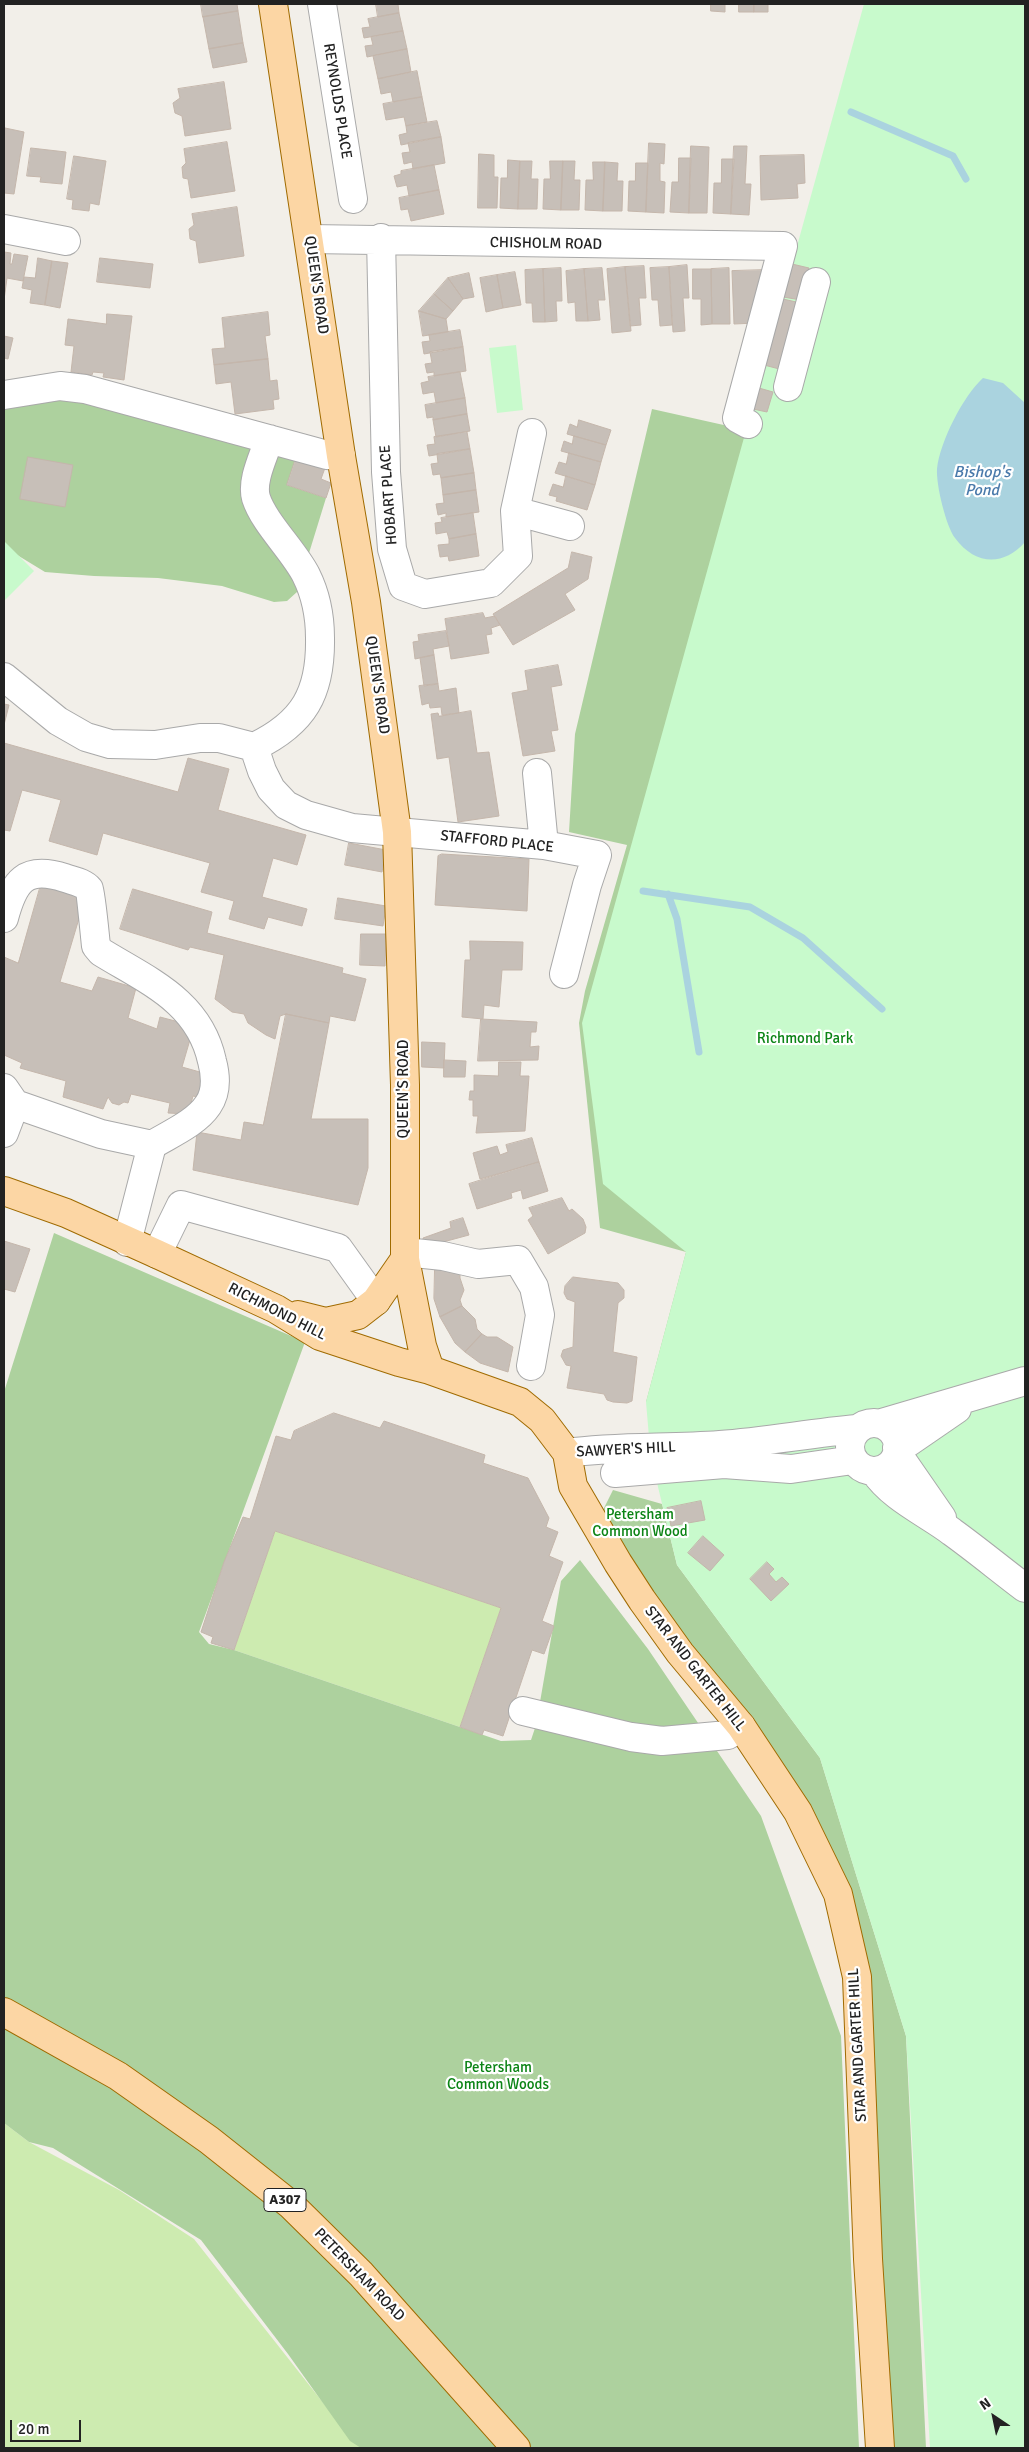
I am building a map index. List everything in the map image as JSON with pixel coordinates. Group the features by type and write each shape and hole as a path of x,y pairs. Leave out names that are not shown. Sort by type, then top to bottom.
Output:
{"main road":[{"name":"QUEEN'S ROAD","path":"273,4 310,239 341,456 366,602 397,832 405,1085 405,1255 422,1346 430,1370"},
{"name":"RICHMOND HILL","path":"4,1191 66,1213 157,1254 276,1309 320,1336 399,1362 430,1370 520,1402 542,1420 567,1453"},
{"path":"276,1309 326,1322 358,1315 376,1301 405,1255"},
{"name":"STAR AND GARTER HILL","path":"567,1453 573,1486 642,1600 680,1653 741,1726 798,1812 838,1894 857,1977 868,2259 880,2448"},
{"name":"PETERSHAM ROAD","path":"4,2012 118,2076 209,2140 291,2205 361,2274 516,2448"}],"street":[{"name":"REYNOLDS PLACE","path":"322,4 353,199"},
{"path":"4,229 66,240"},
{"name":"CHISHOLM ROAD","path":"310,239 381,238 468,243 783,246 749,376"},
{"name":"HOBART PLACE","path":"381,238 386,472 392,550 403,586 425,594 491,584 518,556 515,511 532,433"},
{"path":"748,424 737,418 749,376 794,392 816,282"},
{"path":"4,395 24,390 60,386 85,389 269,439 341,456"},
{"path":"4,677 58,721 86,737 110,744 156,745 200,738 219,738 254,747 273,738 289,726 306,705 316,685 321,659 320,624 310,585 256,498 257,479 269,439"},
{"path":"515,511 570,526"},
{"name":"STAFFORD PLACE","path":"254,747 262,771 271,789 286,806 295,811 352,828 544,845 597,855 587,885 564,974"},
{"path":"537,774 544,845"},
{"path":"4,918 17,883 28,875 37,872 56,875 84,884 90,891 96,946 101,952 161,988 197,1022 211,1055 215,1072 215,1088 208,1105 198,1116 152,1145 127,1242"},
{"path":"4,1133 10,1096 101,1134 152,1145"},
{"path":"157,1254 181,1205 338,1248 376,1301"},
{"path":"405,1255 443,1256 478,1264 518,1260 534,1287 540,1315 531,1366"},
{"name":"SAWYER'S HILL","path":"567,1453 603,1448 652,1449 722,1445 869,1426 1025,1380"},
{"name":"SAWYER'S HILL","path":"567,1453 642,1484 658,1487 724,1464 791,1469 880,1459 986,1392"},
{"path":"880,1459 894,1434 869,1426 850,1444 880,1459 904,1463 952,1532 1025,1588"},
{"path":"523,1711 631,1737 662,1741 728,1735 741,1726"}],"green space":[{"name":"Richmond Park","path":"864,4 1025,4 1025,2448 930,2448 906,2036 820,1758 677,1565 658,1487 649,1437 646,1402 686,1252 603,1184 582,1023"},
{"path":"516,345 523,410 497,413 489,348"},
{"path":"69,397 297,455 287,485 326,498 297,592 287,601 274,602 222,586 158,578 45,572 4,547 4,410 24,403"},
{"path":"652,409 746,430 787,446 673,1391 646,1402 686,1252 600,1228 579,1023 585,991 627,845 569,832 575,734"},
{"path":"4,541 34,571 4,601"},
{"name":"Petersham Common Woods","path":"54,1233 305,1342 199,1632 209,1644 234,1650 501,1741 531,1740 536,1725 561,1581 580,1560 648,1649 761,1816 841,2036 859,2448 361,2448 350,2441 288,2354 201,2240 53,2148 29,2142 4,2123 4,1392"},
{"name":"Petersham Common Wood","path":"613,1490 662,1504 677,1565 820,1758 906,2036 926,2448 891,2448 868,1984 799,1793 756,1724 682,1639 641,1576 603,1510"},
{"path":"275,1531 501,1608 460,1727 234,1650"},
{"path":"4,2123 29,2142 119,2190 194,2239 347,2433 369,2448 4,2448"}],"water":[{"name":"Bishop's Pond","path":"983,378 1003,383 1025,403 1025,542 1008,556 989,560 971,554 955,538 945,515 937,476 939,458 954,420 968,396"}],"building":[{"path":"201,4 237,4 238,11 203,17"},
{"path":"376,4 398,4 399,13 378,17"},
{"path":"711,4 725,4 725,12 711,11"},
{"path":"739,4 754,4 754,12 739,12"},
{"path":"754,4 768,4 768,12 754,12"},
{"path":"238,11 243,43 209,49 203,17"},
{"path":"399,13 403,31 364,38 362,28 370,27 368,19"},
{"path":"403,31 407,49 367,57 365,46 373,45 371,37"},
{"path":"243,43 247,62 213,68 209,49"},
{"path":"407,49 411,72 378,79 373,56"},
{"path":"417,71 422,97 393,102 391,92 381,94 378,79"},
{"path":"224,82 231,129 185,136 182,116 175,113 173,103 180,98 178,89"},
{"path":"422,97 427,122 406,126 404,117 386,120 383,104"},
{"path":"437,121 441,137 401,145 399,135 407,133 406,126"},
{"path":"5,128 24,132 14,194 4,193"},
{"path":"441,137 445,163 413,169 412,162 404,164 402,153 410,152 408,143"},
{"path":"227,142 235,191 191,198 188,179 183,178 182,167 186,163 184,149"},
{"path":"649,143 665,144 664,164 660,163 660,181 665,182 664,213 646,212"},
{"path":"691,146 709,147 707,213 689,213"},
{"path":"734,146 747,146 745,184 751,184 749,215 731,214"},
{"path":"31,148 66,152 62,184 40,182 41,177 27,176"},
{"path":"479,154 494,155 494,177 498,177 497,208 478,208"},
{"path":"804,155 805,183 797,184 798,198 761,200 760,156"},
{"path":"74,156 106,161 99,205 90,203 89,211 72,209 73,200 67,199"},
{"path":"679,158 691,158 689,213 670,212 672,182 678,182"},
{"path":"722,159 734,159 731,214 713,213 714,183 721,183"},
{"path":"508,160 520,161 518,209 500,208 501,178 507,178"},
{"path":"520,161 532,161 531,179 538,179 537,209 518,209"},
{"path":"550,161 563,161 561,210 543,209 544,179 550,179"},
{"path":"563,161 575,161 574,180 580,180 579,210 561,210"},
{"path":"593,162 605,162 603,211 585,210 586,180 593,180"},
{"path":"605,162 618,163 617,181 623,181 622,211 603,211"},
{"path":"636,163 648,163 646,212 628,211 629,181 635,181"},
{"path":"434,165 439,190 409,196 407,185 397,187 394,176 401,174 401,171"},
{"path":"439,190 444,214 411,221 408,209 401,210 399,198"},
{"path":"237,207 244,256 199,263 196,241 190,239 189,229 194,225 192,214"},
{"path":"4,252 11,253 10,264 12,264 14,254 28,256 23,281 7,278 4,300"},
{"path":"38,258 52,261 45,305 30,303 32,290 22,288 24,277 35,278"},
{"path":"100,258 153,264 150,288 97,282"},
{"path":"52,261 68,263 60,308 45,305"},
{"path":"792,264 809,268 801,300 783,297"},
{"path":"687,265 689,298 683,298 685,331 673,332 669,267"},
{"path":"644,266 646,298 639,298 641,325 630,326 625,267"},
{"path":"625,267 631,331 612,333 607,269"},
{"path":"669,267 672,325 660,326 658,300 652,300 650,268"},
{"path":"561,268 562,301 556,301 557,321 545,322 543,269"},
{"path":"602,268 605,300 598,300 600,320 588,321 584,269"},
{"path":"729,268 730,324 712,324 711,269"},
{"path":"543,269 545,322 533,322 532,303 526,303 525,270"},
{"path":"584,269 588,321 576,321 575,302 568,303 566,271"},
{"path":"693,269 711,269 712,324 701,325 701,299 693,299"},
{"path":"764,270 756,323 734,324 732,271"},
{"path":"515,272 521,305 503,308 497,275"},
{"path":"469,273 474,297 463,299 448,278"},
{"path":"497,275 503,308 486,312 480,278"},
{"path":"448,278 463,299 453,311 434,294"},
{"path":"434,294 453,311 446,319 419,311"},
{"path":"783,299 805,304 787,371 764,365"},
{"path":"419,311 446,319 448,332 423,336"},
{"path":"268,312 270,335 265,336 268,359 214,365 212,349 225,348 222,318"},
{"path":"107,314 132,316 124,380 103,377 104,373 93,372 92,375 71,372 74,346 65,345 68,319 106,324"},
{"path":"460,330 463,347 424,354 422,342 430,341 429,335"},
{"path":"4,336 13,338 8,359 4,358"},
{"path":"463,347 466,371 434,376 434,372 427,373 425,364 432,363 430,352"},
{"path":"268,359 270,381 277,380 279,399 273,400 274,409 235,414 231,382 216,384 214,365"},
{"path":"460,372 465,398 436,403 434,392 423,394 421,383 429,381 428,377"},
{"path":"759,388 773,392 767,412 753,409"},
{"path":"465,398 467,414 433,420 433,417 427,418 425,405"},
{"path":"467,414 470,431 436,437 433,420"},
{"path":"579,420 611,430 606,445 567,434 570,424 577,427"},
{"path":"467,432 470,449 429,456 427,445 435,444 434,437"},
{"path":"574,436 606,445 601,462 561,451 564,441 572,444"},
{"path":"470,449 474,473 441,478 440,474 433,475 431,464 438,463 437,454"},
{"path":"569,453 601,462 595,485 555,473 559,462 566,464"},
{"path":"297,455 326,465 321,479 331,483 326,498 287,485"},
{"path":"28,457 73,465 65,507 20,499"},
{"path":"474,473 476,490 443,495 441,478"},
{"path":"566,476 595,485 587,510 556,501 557,497 549,495 553,484 563,487"},
{"path":"476,490 479,512 446,517 446,513 438,515 436,504 444,503 443,495"},
{"path":"473,513 476,534 449,539 447,532 436,534 435,523 442,522 441,518"},
{"path":"476,534 479,556 449,561 448,556 440,557 438,545 449,544 449,539"},
{"path":"572,552 592,557 588,579 565,594 575,610 513,645 493,614 568,568"},
{"path":"483,613 485,618 495,616 500,625 491,628 492,634 486,635 489,653 451,659 445,619"},
{"path":"446,631 449,646 433,649 434,655 415,659 413,642 419,641 418,635"},
{"path":"434,655 438,684 424,686 420,658"},
{"path":"558,665 562,685 551,687 558,730 551,731 555,751 523,756 512,693 528,690 525,671"},
{"path":"438,684 439,691 456,688 459,713 442,715 441,707 430,708 429,703 422,705 419,686"},
{"path":"4,704 9,705 4,725"},
{"path":"471,711 477,753 489,752 499,816 458,822 449,757 437,759 431,714 438,713 439,716"},
{"path":"4,743 178,792 188,758 229,769 218,810 306,835 297,865 273,858 262,897 307,909 302,926 268,917 264,929 229,919 234,901 201,892 210,863 103,833 97,855 49,841 61,800 22,790 10,831 4,830"},
{"path":"349,843 386,850 382,872 345,865"},
{"path":"442,854 529,859 527,911 435,905 438,856"},
{"path":"42,881 86,895 60,982 92,991 98,977 136,988 128,1018 157,1029 160,1017 194,1026 182,1067 207,1074 202,1098 193,1096 188,1114 168,1113 170,1103 131,1094 128,1103 124,1102 119,1105 112,1103 108,1097 103,1109 63,1097 66,1081 20,1068 22,1063 4,1055 4,957 18,963"},
{"path":"133,889 212,912 207,933 343,968 342,973 366,979 355,1021 330,1016 329,1023 286,1014 280,1016 275,1039 266,1035 248,1023 244,1014 232,1012 215,999 224,955 190,947 188,950 120,929"},
{"path":"338,898 386,906 383,926 335,919"},
{"path":"361,934 386,934 385,966 360,965"},
{"path":"470,941 523,942 522,970 502,970 499,1007 484,1005 483,1019 462,1017 465,960 470,960"},
{"path":"286,1014 329,1023 311,1119 368,1119 368,1168 358,1205 193,1170 197,1132 241,1140 244,1122 263,1125"},
{"path":"481,1019 537,1022 536,1032 531,1032 530,1047 539,1046 538,1060 478,1061"},
{"path":"422,1042 445,1043 444,1068 422,1067"},
{"path":"444,1060 466,1061 465,1077 444,1077"},
{"path":"499,1062 521,1062 520,1076 529,1076 525,1131 476,1133 478,1116 473,1116 473,1100 469,1100 470,1091 474,1091 474,1075 498,1076"},
{"path":"532,1138 539,1162 480,1179 473,1153 497,1146 500,1155 508,1152 506,1145"},
{"path":"539,1162 548,1191 523,1199 521,1190 511,1193 512,1198 477,1209 469,1184"},
{"path":"562,1198 569,1211 572,1209 583,1219 586,1227 585,1233 548,1254 528,1220 533,1216 529,1208"},
{"path":"463,1218 469,1235 432,1245 423,1243 423,1238 451,1228 450,1222"},
{"path":"4,1241 30,1249 15,1292 4,1289"},
{"path":"435,1267 460,1271 464,1290 460,1300 462,1306 440,1317 434,1299"},
{"path":"573,1277 618,1283 624,1290 624,1298 618,1303 613,1352 637,1357 632,1401 627,1403 613,1402 607,1400 604,1394 567,1388 571,1366 566,1365 561,1356 563,1350 573,1347 575,1302 567,1299 564,1293 565,1286"},
{"path":"462,1306 475,1319 477,1329 482,1334 465,1352 455,1343 440,1317"},
{"path":"482,1334 487,1337 497,1337 513,1347 508,1372 480,1363 465,1352"},
{"path":"334,1413 380,1428 384,1421 485,1455 483,1463 528,1478 549,1518 546,1527 558,1532 549,1556 563,1562 542,1621 554,1626 544,1654 532,1650 503,1736 484,1730 482,1735 460,1727 501,1608 275,1531 234,1650 211,1643 213,1637 201,1632 224,1562 243,1517 250,1519 276,1436 291,1440 294,1431"},
{"path":"701,1501 705,1520 671,1526 667,1508"},
{"path":"703,1536 724,1555 710,1571 688,1553"},
{"path":"767,1562 774,1569 769,1574 776,1582 782,1577 789,1584 771,1601 750,1579"}],"waterway":[{"path":"851,112 953,156 966,179"},
{"path":"643,891 750,907 803,938 882,1009"},
{"path":"668,894 677,919 699,1052"}]}
